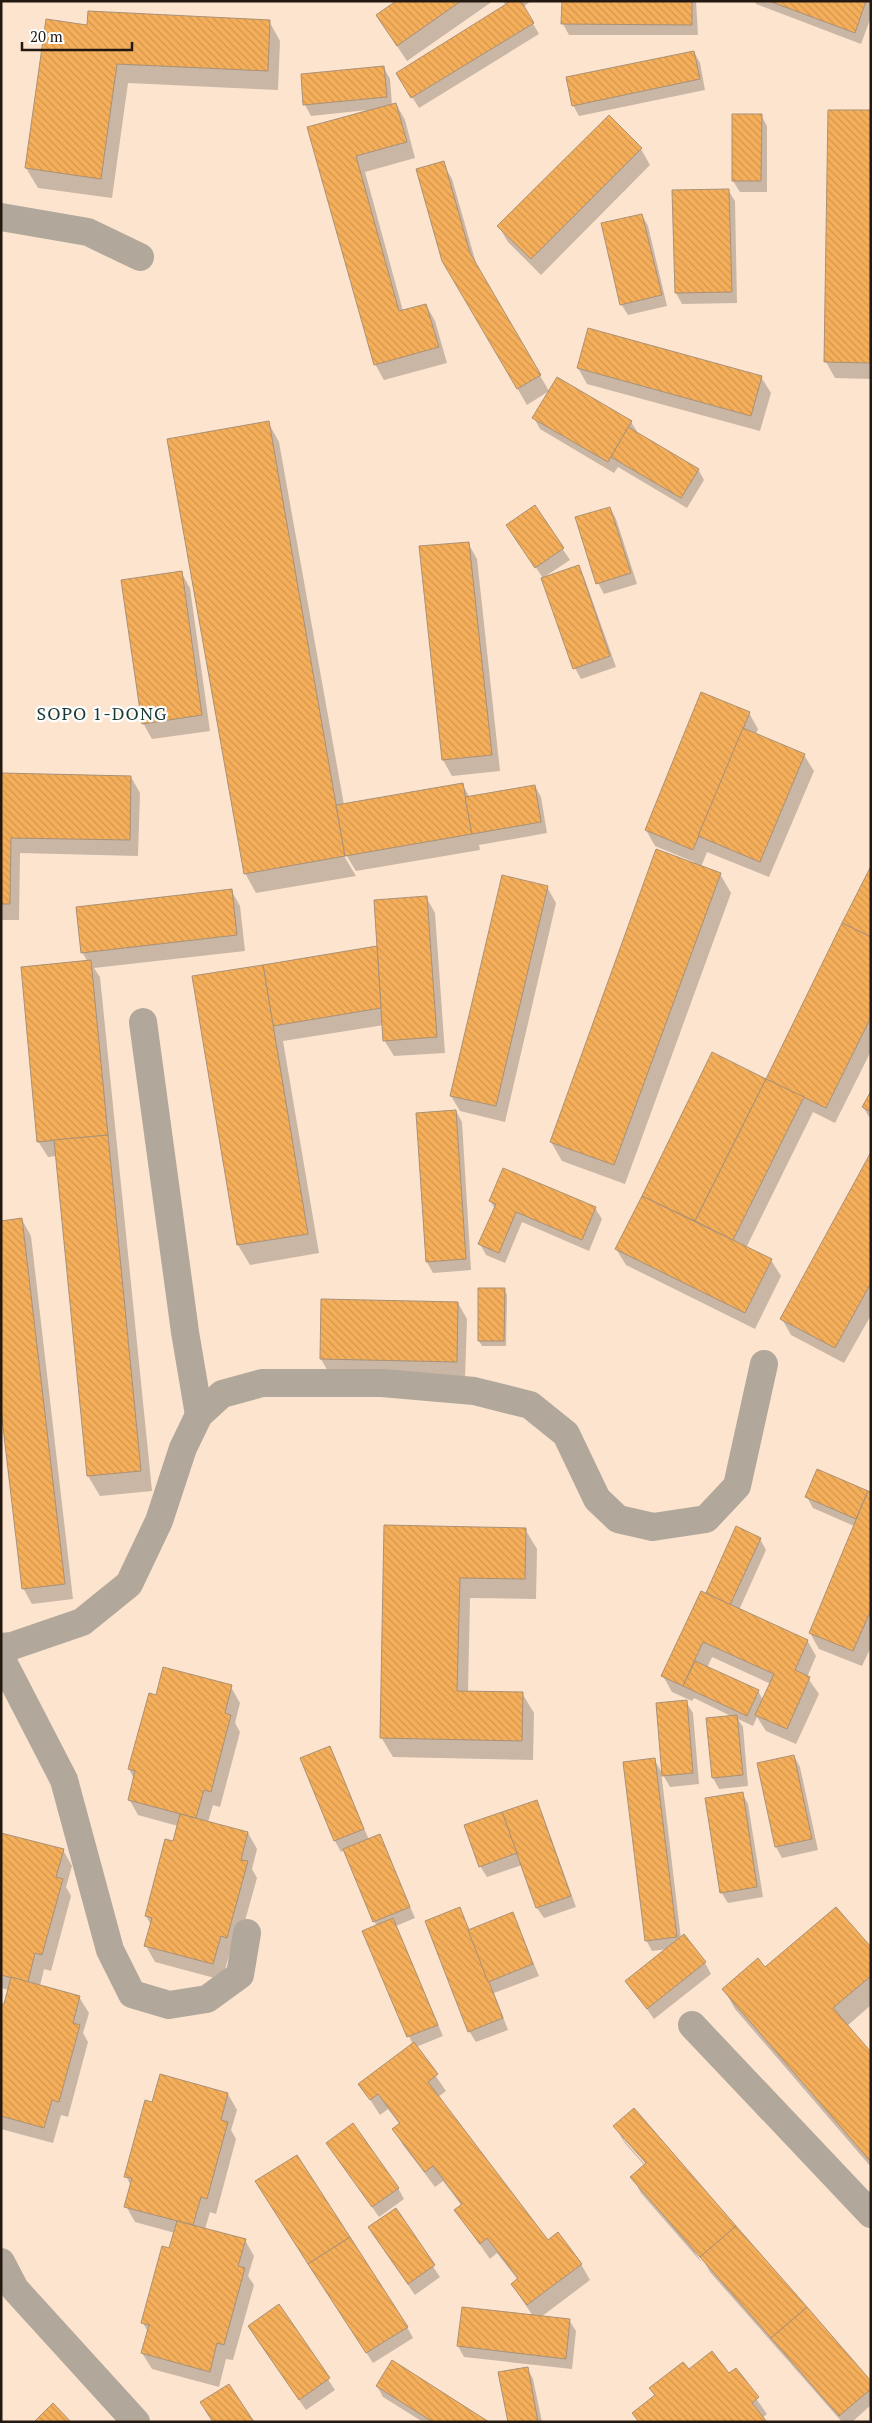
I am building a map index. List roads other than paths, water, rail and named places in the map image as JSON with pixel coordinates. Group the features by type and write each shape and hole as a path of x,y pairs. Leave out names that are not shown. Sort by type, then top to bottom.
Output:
{"street":[{"path":"1,217 88,232 140,257"},
{"path":"143,1022 185,1332 199,1414"},
{"path":"1,1647 12,1646 82,1622 128,1584 159,1521 183,1448 199,1414 222,1394 262,1383 382,1383 474,1391 530,1405 566,1434 597,1498 618,1519 653,1527 706,1519 737,1486 764,1364"},
{"path":"1,1658 64,1780 110,1950 132,1994 169,2005 207,1999 240,1975 247,1933"},
{"path":"692,2025 871,2214"},
{"path":"1,2262 15,2289 136,2422"}],"district":[{"name":"SOPO 1-DONG","path":"102,713"}]}
